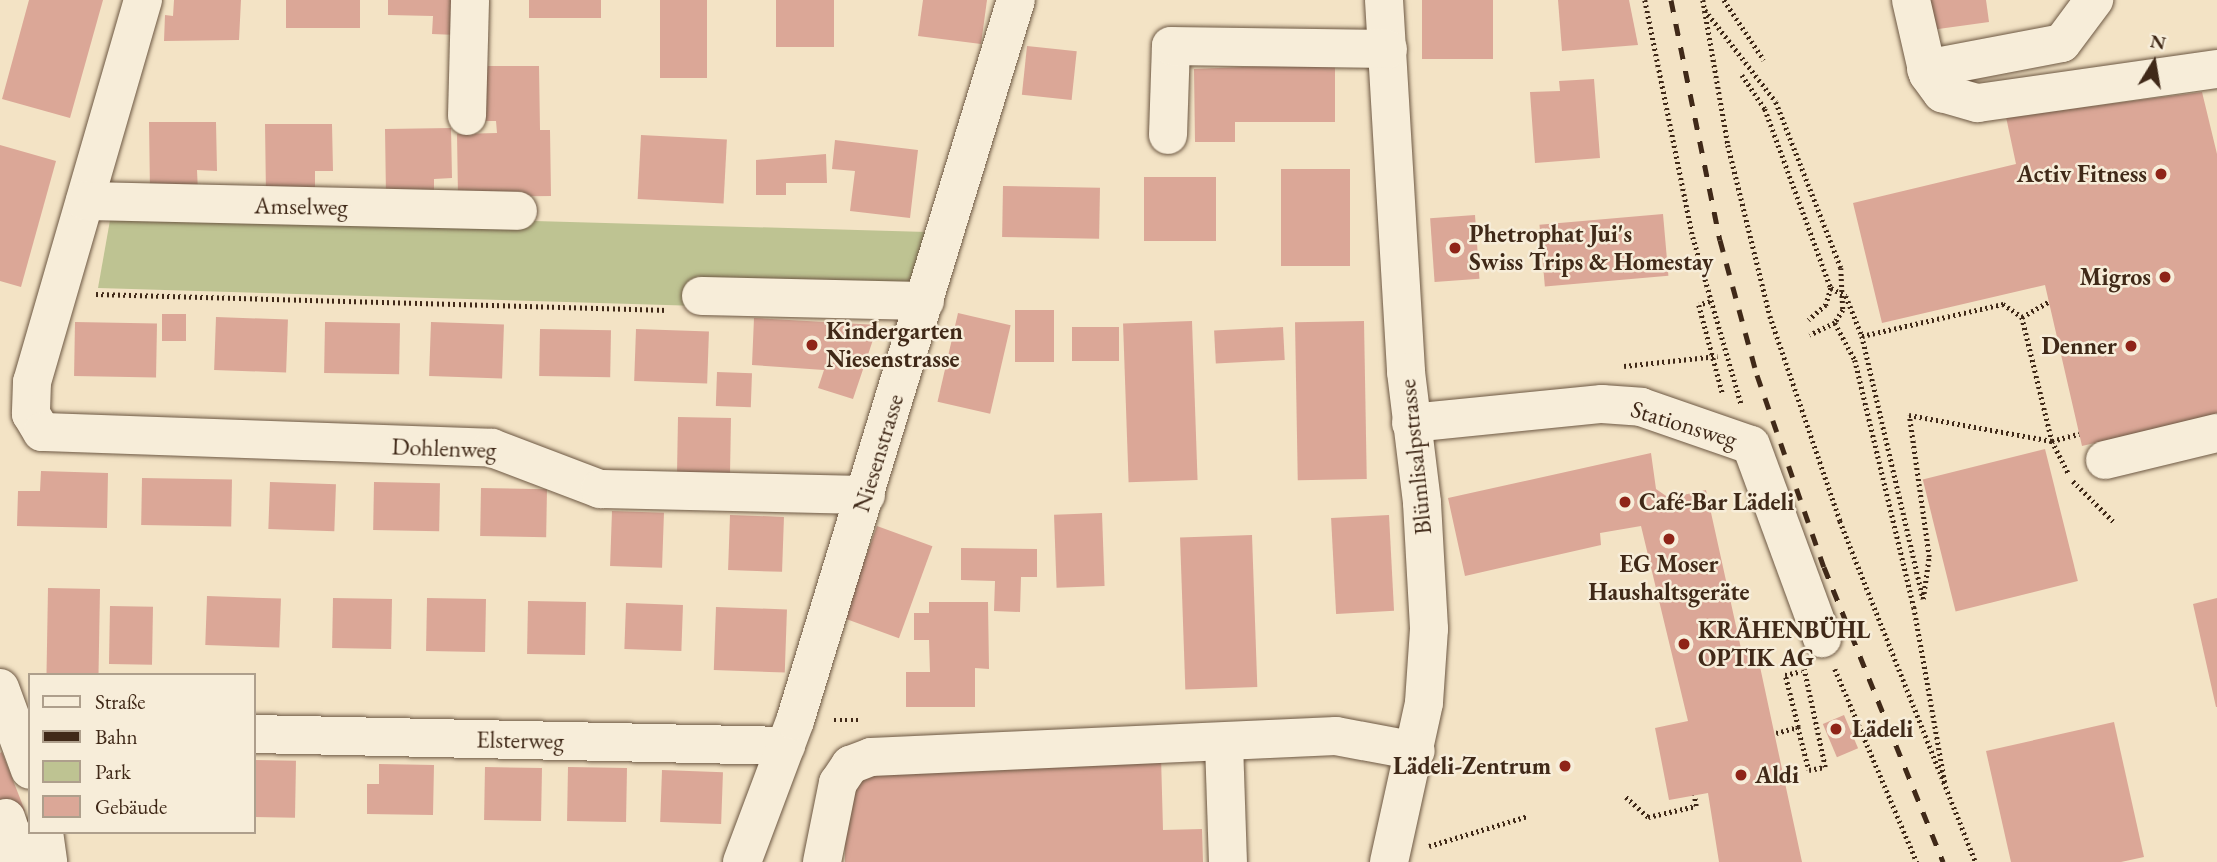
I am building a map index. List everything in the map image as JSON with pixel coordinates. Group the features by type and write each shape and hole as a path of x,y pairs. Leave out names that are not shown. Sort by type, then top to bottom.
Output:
{"street":[{"path":"57,293 144,0"},
{"path":"467,116 470,0"},
{"name":"Niesenstrasse","path":"742,862 786,746 866,495 1016,0"},
{"name":"Blümlisalpstrasse","path":"1384,0 1411,423 1422,503 1429,629 1416,751 1390,859"},
{"path":"1911,0 1926,69 1942,93 1978,103 2018,100 2217,68"},
{"path":"1926,69 2062,43 2094,0"},
{"path":"1168,135 1171,46 1388,49"},
{"name":"Amselweg","path":"85,201 518,211"},
{"name":"Dohlenweg","path":"57,293 30,400 34,424 56,436 492,448 600,489 866,495"},
{"path":"709,296 925,301"},
{"name":"Stationsweg","path":"1411,423 1602,404 1641,407 1752,445 1822,638"},
{"path":"2105,460 2217,433"},
{"path":"0,688 28,765"},
{"name":"Elsterweg","path":"256,734 786,746"},
{"path":"822,862 838,783 850,765 871,757 1336,736 1416,751"},
{"path":"1224,743 1228,862"},
{"path":"6,818 15,844 9,862"},
{"path":"44,834 48,862"}],"path":[{"path":"1646,0 1710,302 1752,445"},
{"path":"1703,0 1728,145 1770,316 1840,521 1976,862"},
{"path":"1724,0 1764,60"},
{"path":"1704,8 1776,102 1862,336 1923,599 1929,557 1909,415 2052,442"},
{"path":"1742,75 1765,109 1831,288 1826,305 1810,320"},
{"path":"1831,288 1846,296"},
{"path":"57,293 704,311 709,296"},
{"path":"1810,335 1835,323 1846,296"},
{"path":"1710,302 1699,305 1715,356 1726,405"},
{"path":"2022,317 2048,302"},
{"path":"1862,336 2003,303 2022,317 2052,442 2077,490 2114,522"},
{"path":"1835,323 1855,360 1914,607 1947,793"},
{"path":"1822,638 1917,862"},
{"path":"1802,671 1825,768 1809,770 1798,727 1785,675 1802,671"},
{"path":"1776,733 1798,727"},
{"path":"1626,797 1648,817 1696,806 1693,795"},
{"path":"1390,859 1528,816"}],"green space":[{"path":"112,209 927,232 914,284 699,306 98,288"}],"building":[{"path":"29,0 103,0 70,118 2,99"},
{"path":"174,0 241,0 239,40 164,41 165,15 173,16"},
{"path":"286,0 360,0 360,28 286,28"},
{"path":"388,0 458,0 457,35 432,34 433,16 388,15"},
{"path":"529,0 601,0 601,18 529,18"},
{"path":"660,0 707,0 707,78 660,78"},
{"path":"776,0 834,0 834,47 776,47"},
{"path":"923,0 987,0 981,44 918,36"},
{"path":"1422,0 1493,0 1493,59 1422,59"},
{"path":"1558,0 1629,0 1638,45 1562,51"},
{"path":"1927,0 1986,0 1989,22 1931,30"},
{"path":"1027,46 1077,51 1072,100 1022,95"},
{"path":"1335,63 1335,122 1235,122 1235,142 1195,142 1194,69"},
{"path":"480,66 539,66 540,130 550,130 551,196 458,197 457,134 497,133 496,121 481,121"},
{"path":"1594,79 1600,158 1535,163 1530,92 1560,91 1559,81"},
{"path":"2202,92 2217,154 2217,414 2082,446 2045,285 1882,323 1853,203 2016,164 2006,117"},
{"path":"149,122 216,122 217,171 197,170 198,192 150,192"},
{"path":"265,124 332,124 333,171 315,171 315,196 266,196"},
{"path":"451,128 452,178 434,179 434,196 386,197 385,129"},
{"path":"641,135 727,140 724,203 638,199"},
{"path":"835,140 918,150 910,218 850,211 855,171 832,169"},
{"path":"0,145 56,161 21,287 0,281"},
{"path":"826,154 827,183 786,183 786,195 756,195 756,160"},
{"path":"1281,169 1350,169 1350,266 1281,266"},
{"path":"1144,177 1216,177 1216,241 1144,241"},
{"path":"1003,186 1100,188 1099,239 1002,237"},
{"path":"1663,214 1668,276 1545,287 1539,225"},
{"path":"1475,215 1479,279 1435,282 1430,218"},
{"path":"1015,310 1054,310 1054,362 1015,362"},
{"path":"958,313 1011,325 990,414 938,402"},
{"path":"162,314 186,314 186,341 162,341"},
{"path":"216,317 288,320 286,372 214,370"},
{"name":"Kindergarten Niesenstrasse","path":"754,318 878,325 853,399 818,388 824,370 752,365"},
{"path":"1192,321 1198,480 1129,482 1123,323"},
{"path":"1364,321 1367,479 1298,480 1295,322"},
{"path":"75,322 157,323 156,377 74,376"},
{"path":"325,322 400,323 399,374 324,373"},
{"path":"431,322 504,325 502,379 429,376"},
{"path":"1072,327 1119,327 1119,361 1072,361"},
{"path":"1283,327 1285,360 1216,364 1214,331"},
{"path":"540,329 611,330 610,377 539,376"},
{"path":"636,329 709,332 707,384 634,381"},
{"path":"717,372 752,373 751,407 716,406"},
{"path":"678,417 731,418 730,474 677,473"},
{"path":"2045,449 2078,581 1956,611 1923,479"},
{"path":"1651,453 1656,489 1669,498 1706,490 1742,653 1759,662 1802,862 1719,862 1708,793 1669,800 1655,728 1688,721 1641,526 1600,533 1601,545 1465,576 1448,498"},
{"path":"41,471 108,473 107,528 17,526 18,491 40,491"},
{"path":"142,478 232,480 231,527 141,525"},
{"path":"270,482 336,484 334,531 268,529"},
{"path":"374,482 440,483 439,531 373,530"},
{"path":"481,488 547,489 546,537 480,536"},
{"path":"612,511 664,513 662,568 610,566"},
{"path":"1102,513 1105,586 1057,588 1054,515"},
{"path":"730,515 784,517 782,572 728,570"},
{"path":"1389,515 1394,611 1336,614 1331,518"},
{"path":"877,526 932,546 899,638 843,618"},
{"path":"1252,535 1257,687 1185,689 1180,538"},
{"path":"961,548 1037,549 1037,577 1021,577 1020,612 994,611 995,581 961,580"},
{"path":"48,588 100,589 99,673 47,673"},
{"path":"207,596 281,599 279,648 205,645"},
{"path":"333,598 392,599 391,649 332,648"},
{"path":"427,598 486,599 485,652 426,651"},
{"path":"2217,598 2217,707 2216,707 2193,604"},
{"path":"528,601 586,602 585,655 527,654"},
{"path":"929,602 988,602 989,669 975,668 975,707 906,707 906,672 930,672 929,640 914,640 914,613 929,613"},
{"path":"626,603 683,605 681,651 624,649"},
{"path":"110,606 153,607 152,665 109,664"},
{"path":"716,607 787,609 785,672 714,670"},
{"path":"1844,715 1858,748 1837,757 1823,724"},
{"path":"2114,722 2144,857 2121,862 2011,862 1986,751"},
{"path":"2,752 25,811 0,820 0,753"},
{"path":"1161,756 1163,830 1202,829 1203,862 845,862 844,802 871,765"},
{"path":"256,760 296,761 295,818 256,817"},
{"path":"379,764 434,765 433,815 367,814 367,784 379,784"},
{"path":"485,767 542,768 541,821 484,820"},
{"path":"568,767 627,768 626,822 567,821"},
{"path":"662,770 723,772 721,824 660,822"}],"railway":[{"path":"1671,0 1720,240 1757,375 1824,567 1943,862"}],"place":[{"name":"Activ Fitness","path":"2161,174"},
{"name":"Phetrophat Jui's Swiss Trips & Homestay","path":"1455,248"},
{"name":"Migros","path":"2165,277"},
{"name":"Kindergarten Niesenstrasse","path":"812,345"},
{"name":"Denner","path":"2131,346"},
{"name":"Café-Bar Lädeli","path":"1625,502"},
{"name":"EG Moser Haushaltsgeräte","path":"1669,539"},
{"name":"KRÄHENBÜHL OPTIK AG","path":"1684,644"},
{"name":"Lädeli","path":"1836,729"},
{"name":"Lädeli-Zentrum","path":"1565,766"},
{"name":"Aldi","path":"1741,775"}]}
